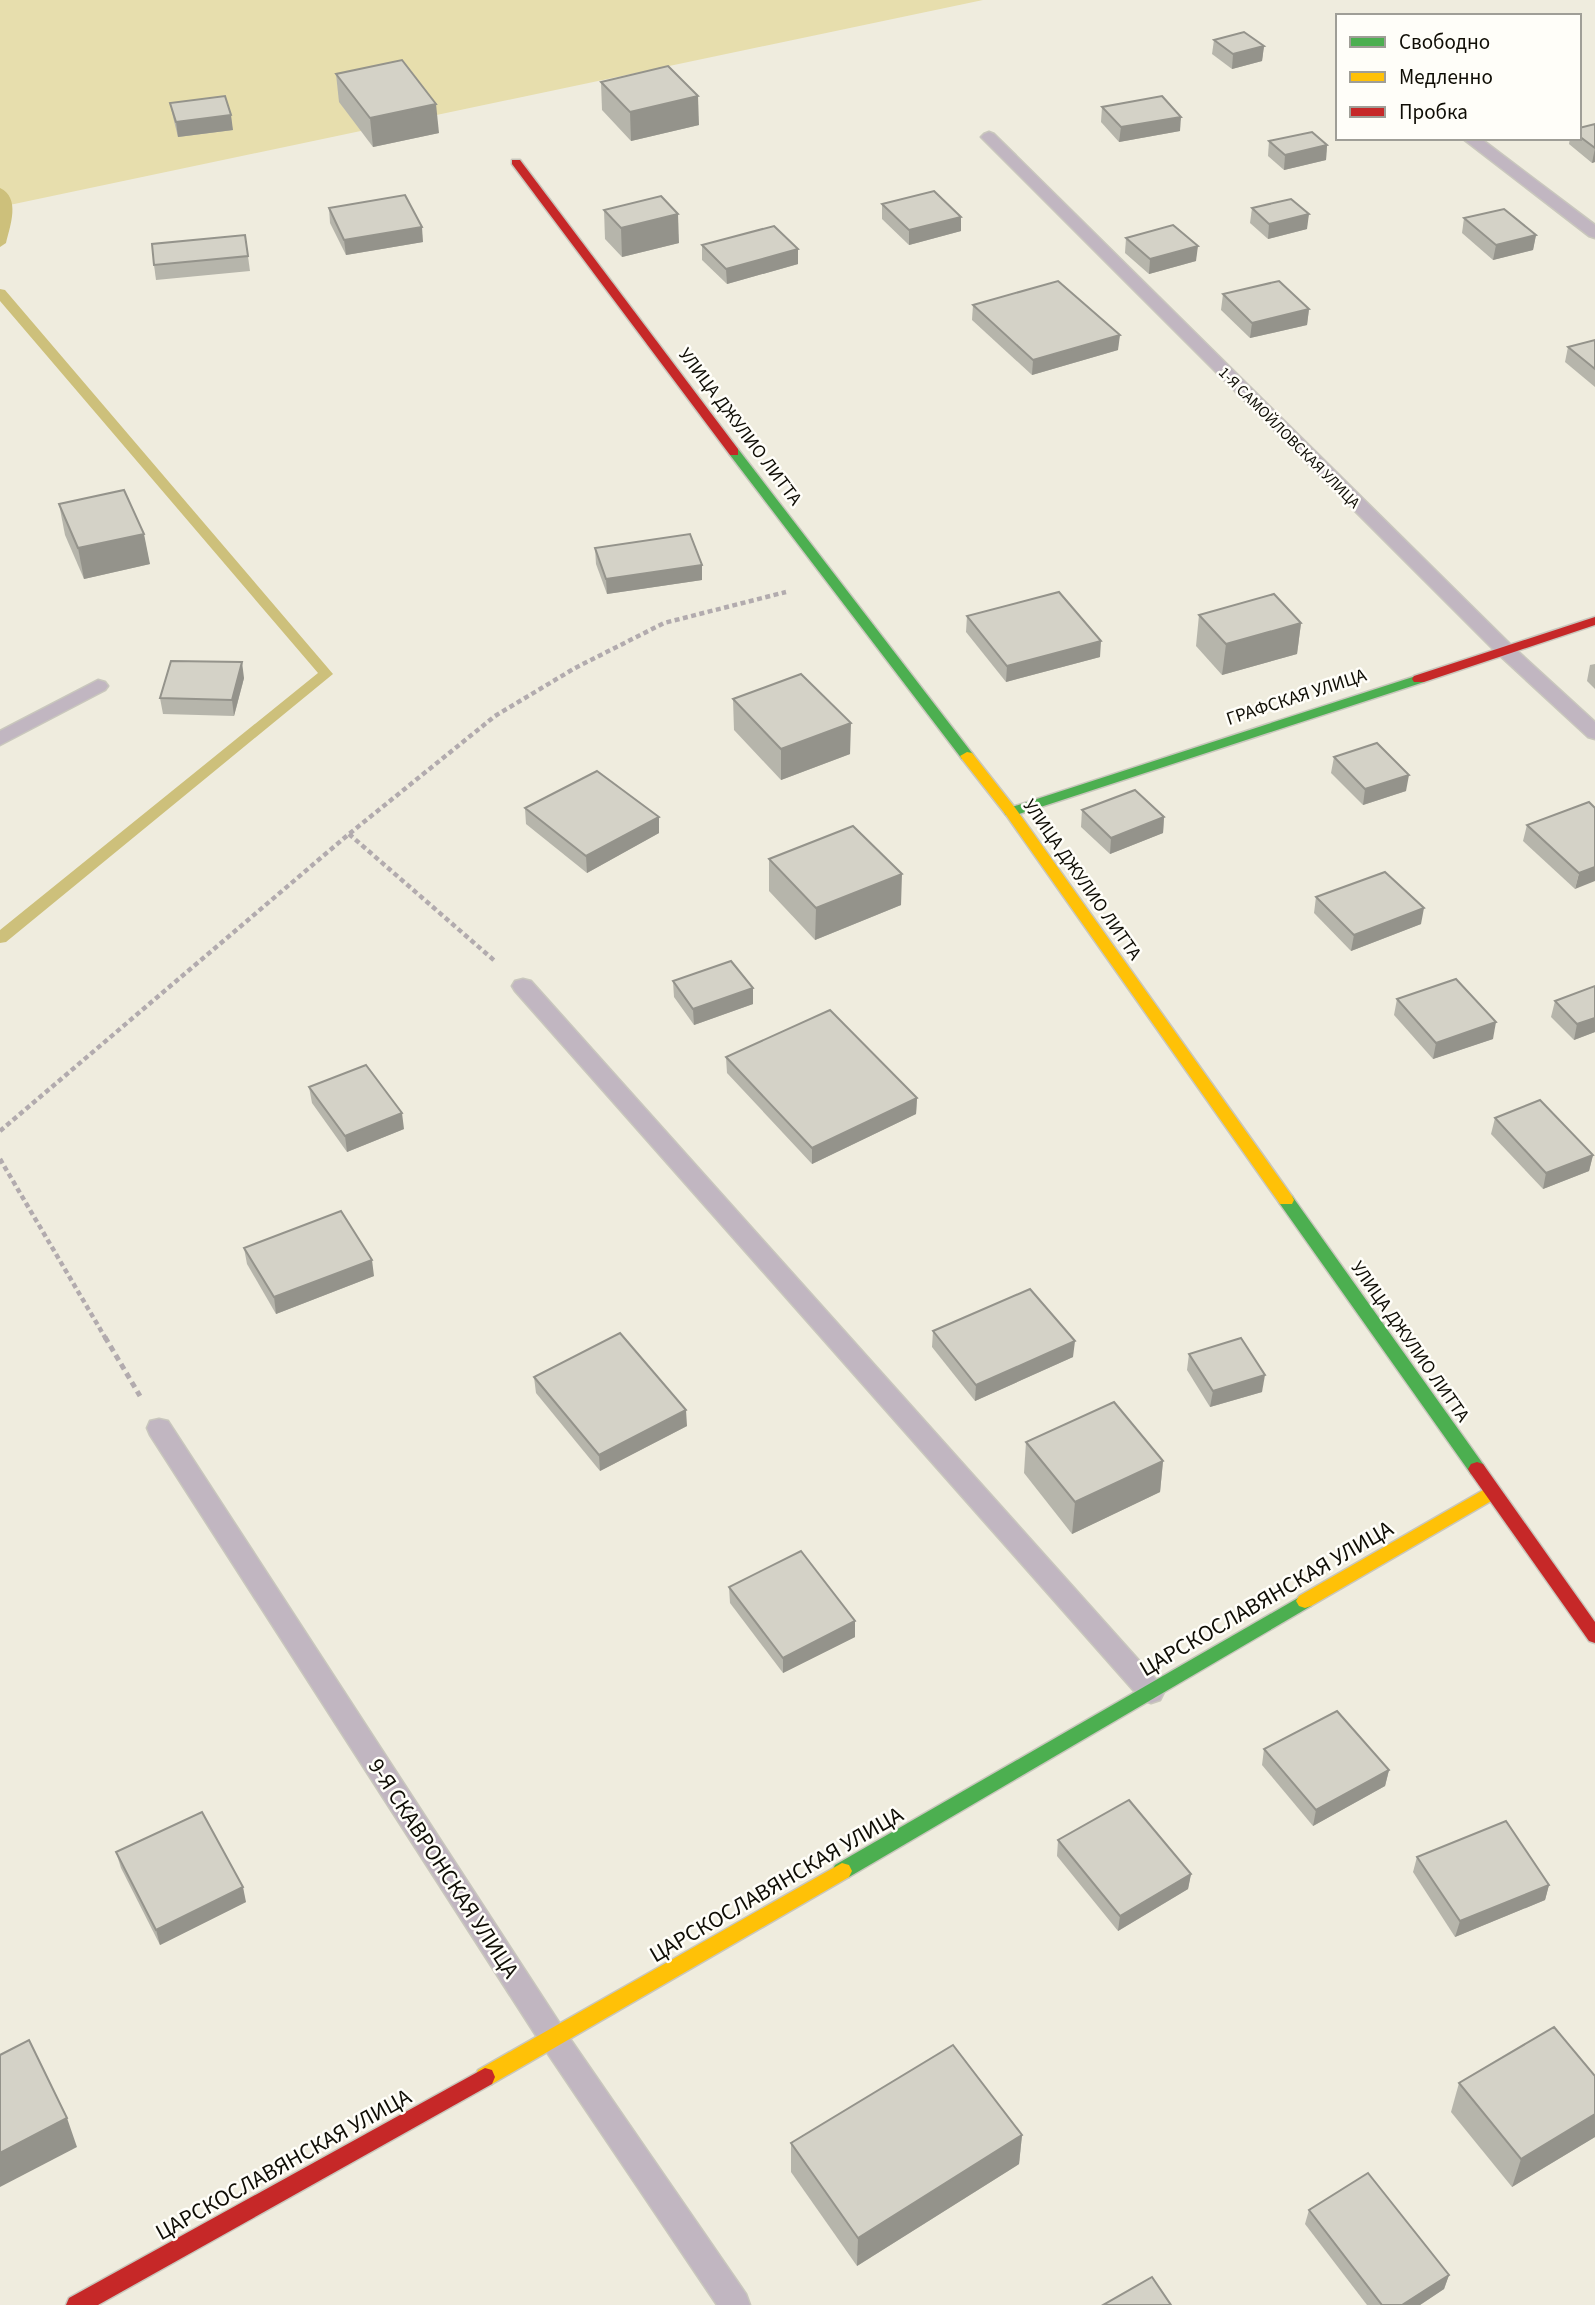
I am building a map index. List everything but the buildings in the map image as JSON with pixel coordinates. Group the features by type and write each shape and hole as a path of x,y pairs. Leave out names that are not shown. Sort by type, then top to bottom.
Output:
{"street":[{"name":"УЛИЦА ДЖУЛИО ЛИТТА","path":"516,162 831,581 1011,813 1595,1636"},
{"name":"ГРАФСКАЯ УЛИЦА","path":"1011,813 1595,621"},
{"name":"ЦАРСКОСЛАВЯНСКАЯ УЛИЦА","path":"77,2305 554,2039 1492,1492"}],"lane":[{"name":"1-Я САМОЙЛОВСКАЯ УЛИЦА","path":"989,137 1504,649 1595,733"},
{"path":"1473,140 1595,233"},
{"path":"0,739 98,686"},
{"path":"523,985 1151,1692"},
{"name":"9-Я СКАВРОНСКАЯ УЛИЦА","path":"159,1428 554,2039 735,2305"}],"path":[{"path":"0,1132 349,834 495,716 575,668 664,624 831,581"},
{"path":"349,834 523,985"},
{"path":"0,1159 159,1428"}],"shaded area":[{"path":"0,0 983,0 0,207"}],"waterway":[{"path":"0,192 8,209 0,243"},
{"path":"0,293 326,674 0,938"}],"traffic: fast":[{"path":"734,452 967,756"},
{"path":"1011,812 1419,679"},
{"path":"1286,1200 1477,1469"},
{"path":"842,1871 1305,1601"}],"traffic: slow":[{"path":"967,756 1011,812 1286,1200"},
{"path":"1305,1601 1492,1492"},
{"path":"485,2077 842,1871"}],"traffic: jam":[{"path":"516,162 734,452"},
{"path":"1419,679 1595,621"},
{"path":"1477,1469 1595,1636"},
{"path":"77,2305 485,2077"}]}
